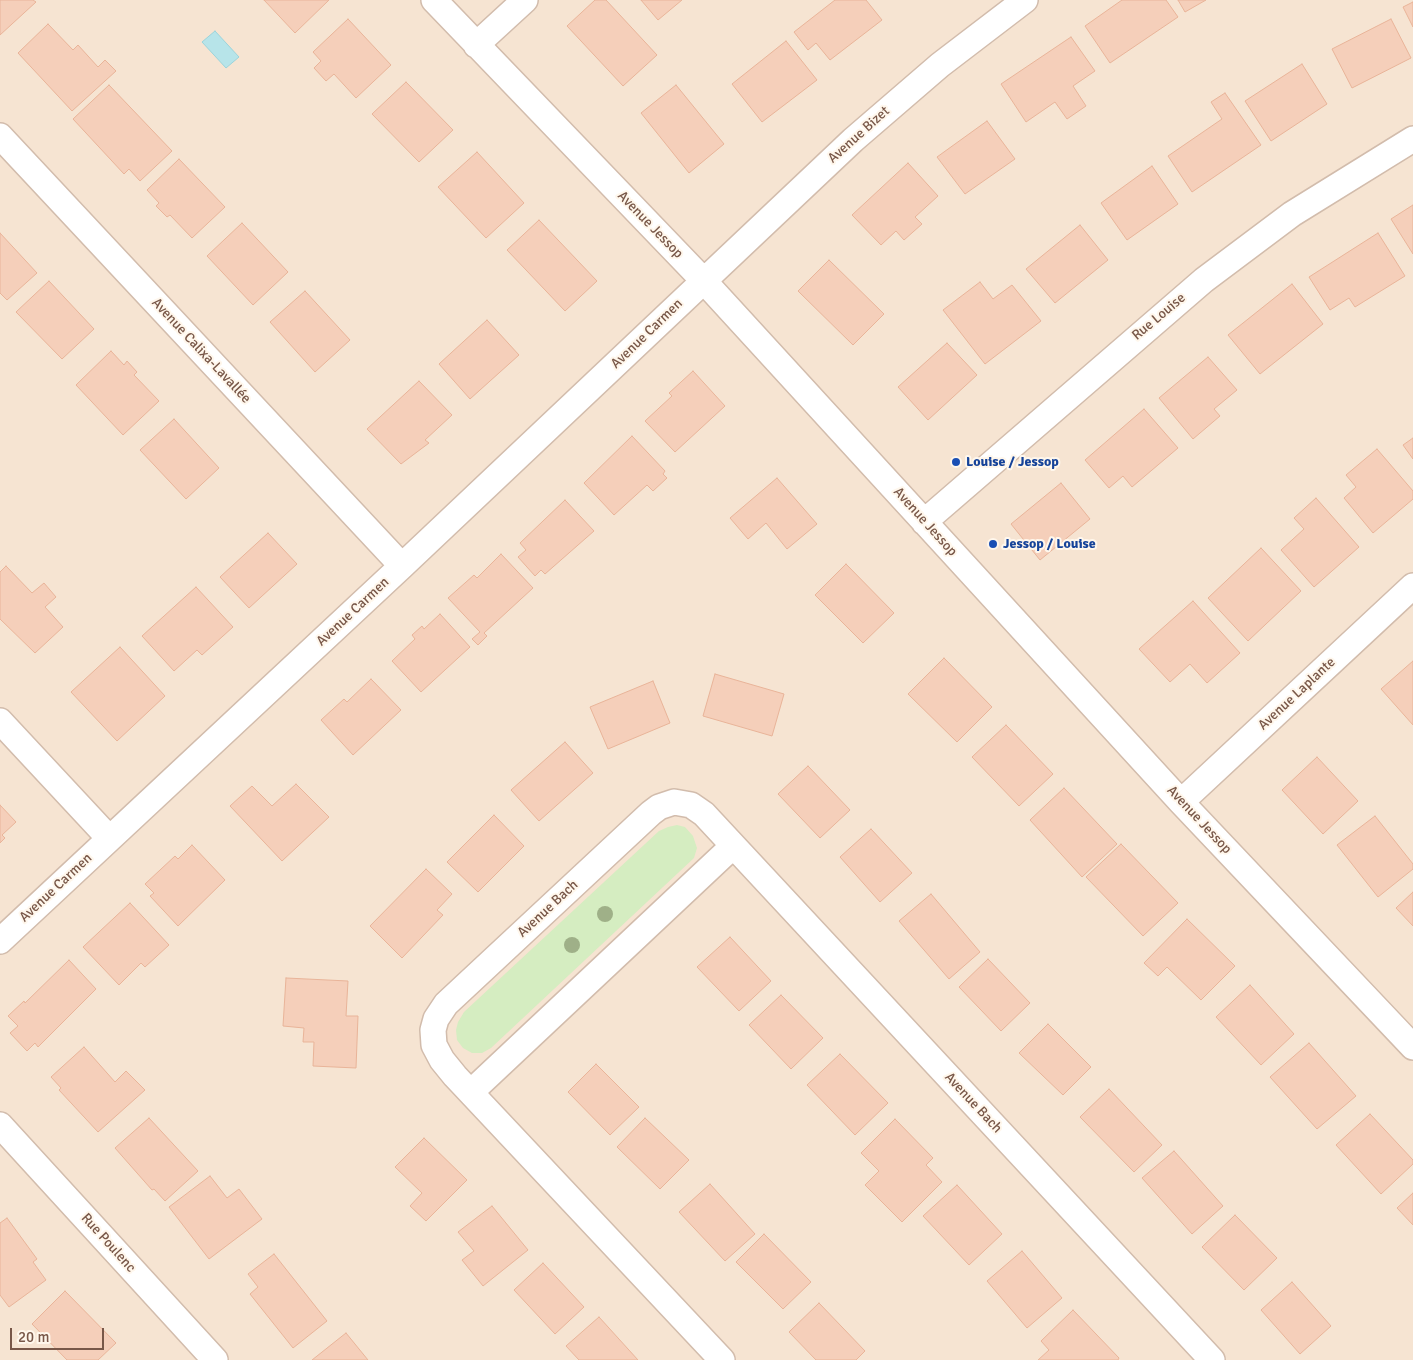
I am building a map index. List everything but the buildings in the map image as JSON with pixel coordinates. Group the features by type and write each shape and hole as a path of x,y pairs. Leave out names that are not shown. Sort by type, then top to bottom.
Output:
{"street":[{"name":"Avenue Jessop","path":"434,0 703,280 1181,802 1413,1047"},
{"path":"476,45 525,0"},
{"name":"Avenue Bizet","path":"703,280 882,114 971,40 1025,0"},
{"name":"Avenue Calixa-Lavallée","path":"0,136 402,566"},
{"name":"Rue Louise","path":"924,522 1204,280 1292,214 1413,139"},
{"name":"Avenue Carmen","path":"0,941 402,566 703,280"},
{"name":"Avenue Laplante","path":"1181,802 1413,586"},
{"path":"0,721 110,838"},
{"name":"Avenue Bach","path":"722,1360 471,1092 442,1060 434,1045 433,1030 436,1019 446,1004 659,807 674,802 683,802 698,808 1212,1360"},
{"path":"471,1092 734,846"},
{"name":"Rue Poulenc","path":"0,1125 215,1360"}],"shaded area":[{"path":"0,0 1413,0 1413,1360 0,1360"}],"green space":[{"path":"677,825 685,827 693,836 697,848 694,858 491,1048 482,1053 472,1053 463,1048 457,1040 456,1030 464,1012 659,831"}],"water":[{"path":"215,31 239,57 226,68 202,42"}],"place":[{"name":"Louise / Jessop","path":"956,462"},
{"name":"Jessop / Louise","path":"993,544"}]}
